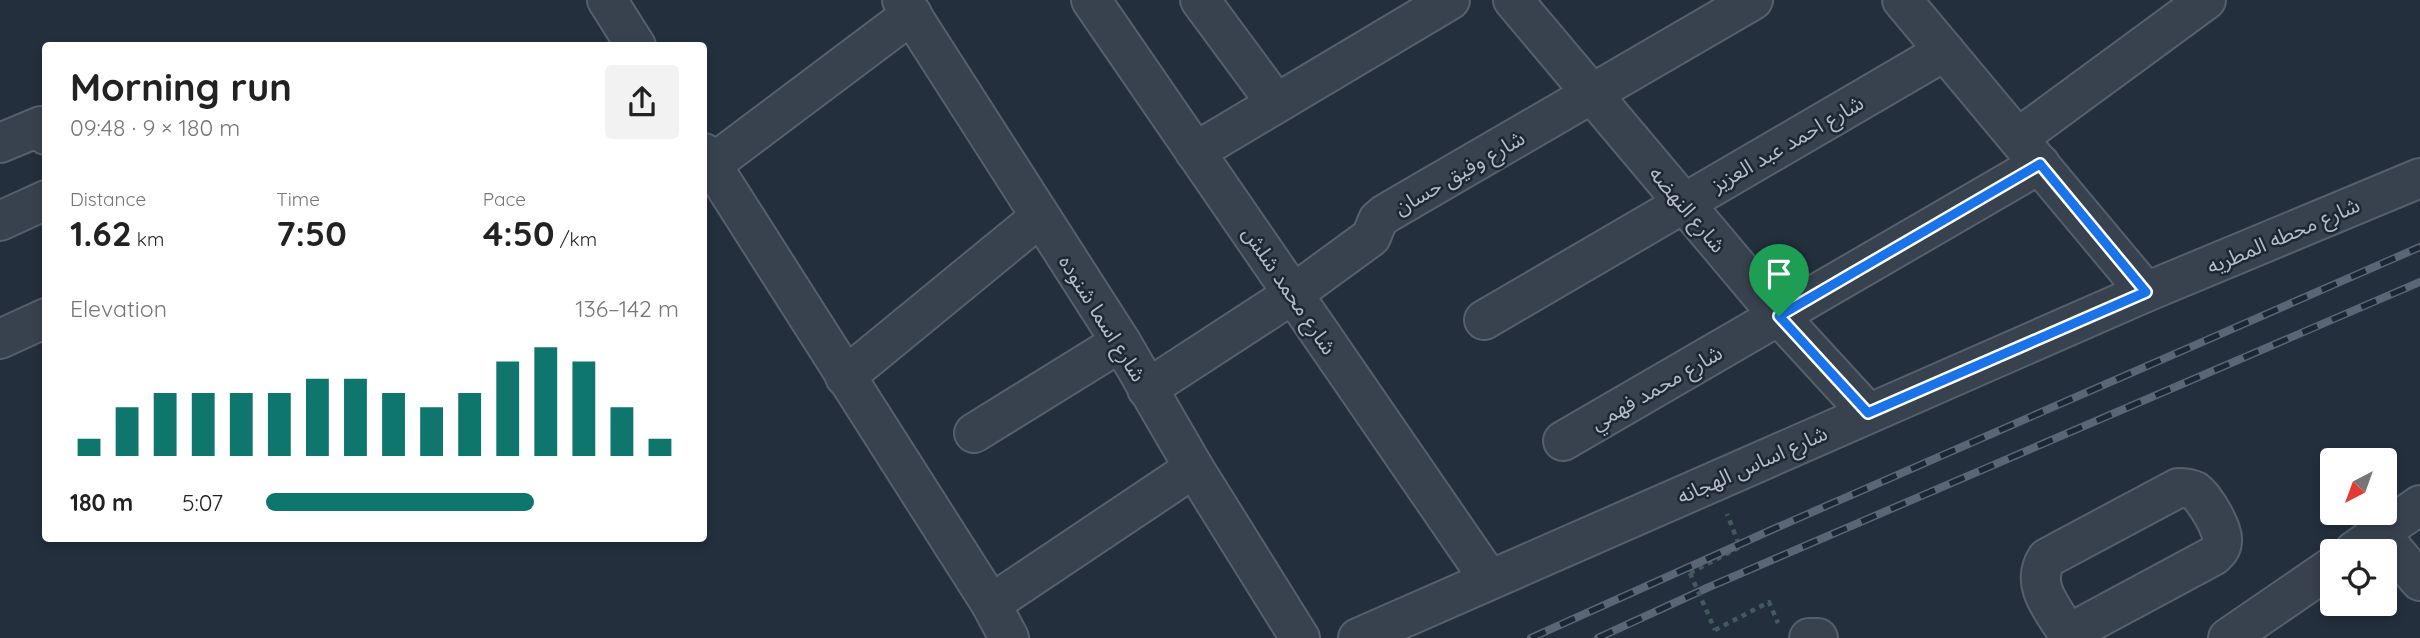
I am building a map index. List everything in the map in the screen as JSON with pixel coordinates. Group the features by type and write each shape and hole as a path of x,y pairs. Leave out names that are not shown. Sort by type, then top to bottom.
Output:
{"street":[{"name":"شارع محمد شلش","path":"1091,0 1489,579"},
{"path":"1200,0 1276,103"},
{"path":"1195,152 1450,0"},
{"name":"شارع النهضه","path":"1513,0 1779,316 1868,413"},
{"name":"شارع وفيق حسان","path":"1147,389 1293,294 1371,237 1378,220 1385,214 1753,0"},
{"path":"1904,0 2146,292"},
{"name":"شارع محمد فهمي","path":"1563,441 1779,316 2029,151 2206,0"},
{"path":"907,7 707,159 991,604 1009,638"},
{"name":"شارع اسما شنوده","path":"907,7 1121,342 1194,468 1300,638"},
{"name":"شارع احمد عبد العزيز","path":"1483,320 1945,51"},
{"path":"0,143 42,130"},
{"name":"شارع محطه المطريه","path":"2146,292 2420,178"},
{"path":"0,221 42,202"},
{"path":"845,377 1040,217"},
{"name":"شارع اساس الهجانه","path":"1359,638 2146,292"},
{"path":"0,339 42,320"},
{"path":"974,433 1121,342"},
{"path":"991,604 1194,468"},
{"path":"2185,488 2197,493 2220,529 2222,543 2219,550 2213,556 2069,636 2041,588 2039,572 2047,558 2171,491 2185,488"},
{"path":"2370,539 2420,505"},
{"path":"2397,564 2420,581"},
{"path":"2246,634 2320,576"},
{"path":"1809,638 1818,638"}],"path":[{"path":"1740,547 1690,573 1715,630 1769,602"}],"railway":[{"path":"1531,638 1778,527 2420,247"},
{"path":"1598,638 1709,587 2420,282"}],"route":[{"path":"2040,164 2146,292 1868,413 1779,316 2040,164"}]}
